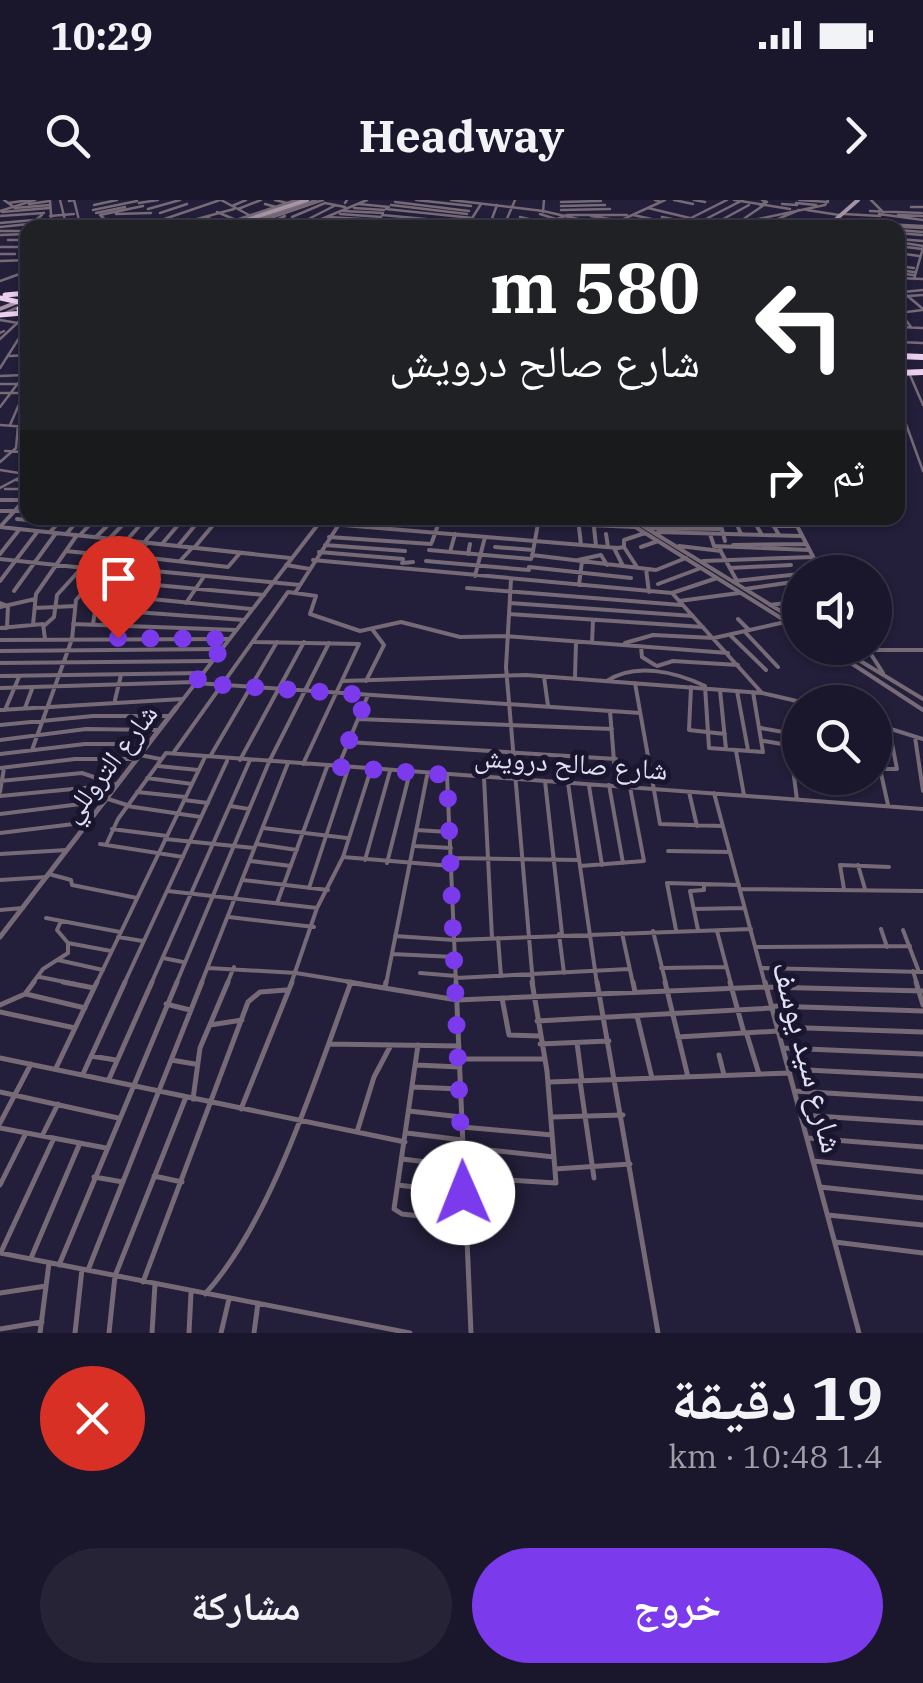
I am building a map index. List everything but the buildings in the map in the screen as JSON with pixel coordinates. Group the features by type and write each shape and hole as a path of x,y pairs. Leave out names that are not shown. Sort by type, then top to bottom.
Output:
{"main road":[{"path":"836,220 859,200"},
{"path":"246,220 304,201"},
{"path":"241,220 304,201"},
{"path":"255,218 274,211"}],"street":[{"path":"1,212 35,200"},
{"path":"60,200 65,220"},
{"path":"72,200 77,220"},
{"path":"88,200 106,220"},
{"path":"94,205 118,200 124,204"},
{"path":"97,212 158,200"},
{"path":"97,212 149,211 182,200 194,209"},
{"path":"202,200 222,220"},
{"path":"161,220 223,200 242,218"},
{"path":"232,209 246,200"},
{"path":"349,208 367,200"},
{"path":"416,200 422,206"},
{"path":"488,204 492,200"},
{"path":"492,220 504,200"},
{"path":"507,220 515,200"},
{"path":"541,220 544,200"},
{"path":"630,215 660,200"},
{"path":"621,220 660,200"},
{"path":"674,200 705,202"},
{"path":"695,220 727,200"},
{"path":"734,200 808,206"},
{"path":"776,200 799,210 880,218 922,217"},
{"path":"871,200 880,218"},
{"path":"7,201 49,205"},
{"path":"7,201 16,207 49,205"},
{"path":"274,201 287,203"},
{"path":"274,201 281,205"},
{"path":"207,204 255,218 304,201 383,215"},
{"path":"247,206 274,211 296,208 304,201 383,215 422,206 473,207"},
{"path":"274,211 287,203 304,201 383,215"},
{"path":"304,201 306,215"},
{"path":"327,216 414,217 466,201 473,207"},
{"path":"520,217 601,201 615,214"},
{"path":"704,220 742,201"},
{"path":"188,220 260,202 286,216 323,212 337,205"},
{"path":"260,202 274,211"},
{"path":"519,220 528,202"},
{"path":"724,220 752,202"},
{"path":"798,202 828,202"},
{"path":"798,202 822,206"},
{"path":"812,202 828,202"},
{"path":"754,220 828,202"},
{"path":"97,212 139,203 154,220"},
{"path":"742,220 762,203"},
{"path":"160,212 187,204"},
{"path":"357,204 383,215"},
{"path":"327,220 383,215 422,206 488,204 525,209 551,220"},
{"path":"1,212 49,205"},
{"path":"36,220 49,205"},
{"path":"49,205 51,220"},
{"path":"318,220 337,205"},
{"path":"561,207 605,205"},
{"path":"412,220 422,206"},
{"path":"732,206 752,211"},
{"path":"471,220 473,207"},
{"path":"471,220 473,207"},
{"path":"561,207 610,209"},
{"path":"561,207 565,216"},
{"path":"713,207 735,212"},
{"path":"911,207 923,207"},
{"path":"296,208 314,220"},
{"path":"441,208 471,220"},
{"path":"648,208 685,220"},
{"path":"194,209 194,218"},
{"path":"232,209 260,220"},
{"path":"768,217 778,220 799,210"},
{"path":"252,220 262,211"},
{"path":"1,212 44,213"},
{"path":"184,212 203,220"},
{"path":"296,216 323,212"},
{"path":"555,220 565,216 615,214 656,220 670,213"},
{"path":"21,220 26,214"},
{"path":"50,216 74,214"},
{"path":"177,214 203,220"},
{"path":"1,228 12,215"},
{"path":"237,220 249,215"},
{"path":"300,220 306,215"},
{"path":"581,215 602,220"},
{"path":"730,215 739,220"},
{"path":"170,216 203,220"},
{"path":"278,220 286,216"},
{"path":"295,220 296,216"},
{"path":"565,216 579,220"},
{"path":"852,216 922,217"},
{"path":"662,217 676,220"},
{"path":"873,220 922,217"},
{"path":"164,218 203,220"},
{"path":"640,220 646,218"},
{"path":"16,254 0,254 20,222"},
{"path":"14,229 20,227"},
{"path":"14,229 20,227"},
{"path":"1,228 20,230"},
{"path":"1,228 20,230"},
{"path":"905,263 923,238"},
{"path":"914,273 923,238"},
{"path":"8,240 20,240"},
{"path":"905,244 915,246"},
{"path":"905,250 920,259"},
{"path":"905,267 923,279"},
{"path":"905,273 923,271"},
{"path":"905,273 914,273"},
{"path":"905,294 922,302"},
{"path":"908,296 922,302"},
{"path":"1,313 6,322 18,323"},
{"path":"1,313 18,323"},
{"path":"0,368 20,332 1,313"},
{"path":"0,339 1,313"},
{"path":"18,323 20,318"},
{"path":"905,319 911,327"},
{"path":"905,326 923,328"},
{"path":"16,339 20,339"},
{"path":"10,356 20,355"},
{"path":"910,375 923,365"},
{"path":"905,370 923,406"},
{"path":"0,408 20,380"},
{"path":"0,384 17,384"},
{"path":"905,385 915,386"},
{"path":"0,393 20,393"},
{"path":"10,425 20,405"},
{"path":"905,421 923,471"},
{"path":"0,424 18,426 18,442 0,462"},
{"path":"3,451 18,442"},
{"path":"3,451 20,452"},
{"path":"1,470 9,464"},
{"path":"15,472 20,468"},
{"path":"1,470 20,473"},
{"path":"0,489 20,478"},
{"path":"16,480 20,481"},
{"path":"1,524 20,505"},
{"path":"0,511 20,511"},
{"path":"1,524 240,553 310,569"},
{"path":"0,581 46,525"},
{"path":"14,591 58,525"},
{"path":"66,534 74,525"},
{"path":"33,625 35,600 66,551 89,525"},
{"path":"96,538 108,525"},
{"path":"0,628 46,625 52,620 57,595 122,525"},
{"path":"127,540 140,525"},
{"path":"93,624 102,594 160,525"},
{"path":"162,544 178,525"},
{"path":"178,546 194,525"},
{"path":"180,562 213,525"},
{"name":"شارع التروللي","path":"0,938 317,525"},
{"path":"295,593 337,525"},
{"path":"349,525 612,548 646,530 802,536"},
{"path":"423,571 438,525"},
{"path":"527,525 636,525 735,581 782,576"},
{"path":"720,525 724,541"},
{"path":"737,525 741,534"},
{"path":"756,525 762,535"},
{"path":"526,580 538,526"},
{"path":"579,526 581,545"},
{"path":"778,535 773,526 797,526 812,555"},
{"path":"594,527 596,546"},
{"path":"617,527 634,568 632,590"},
{"path":"20,529 0,557 122,572 300,586"},
{"path":"646,530 700,568 782,612"},
{"path":"684,531 685,546"},
{"path":"653,532 722,532"},
{"path":"450,552 455,534"},
{"path":"606,534 623,566"},
{"path":"710,534 740,590 782,619"},
{"path":"329,537 408,543 468,554 532,555 659,570 686,558"},
{"path":"475,576 484,537"},
{"path":"507,548 509,539"},
{"path":"366,565 376,540"},
{"path":"121,555 134,541"},
{"path":"642,546 658,541"},
{"path":"402,564 408,543"},
{"path":"734,547 733,543 808,547"},
{"path":"324,544 405,551"},
{"path":"468,554 470,544"},
{"path":"674,546 808,547"},
{"path":"494,547 532,555"},
{"path":"747,548 753,557"},
{"path":"785,549 787,555"},
{"path":"197,563 208,550"},
{"path":"66,551 229,566 240,553"},
{"path":"216,560 223,551"},
{"path":"318,552 370,556 423,571 672,594 717,578"},
{"path":"575,560 601,555 607,565"},
{"path":"700,561 782,557"},
{"path":"153,558 134,582 264,594"},
{"path":"32,750 72,639 75,606 111,560"},
{"path":"313,560 366,565 413,562"},
{"path":"426,561 631,578"},
{"path":"578,584 582,562"},
{"path":"730,568 782,565"},
{"path":"658,584 700,568"},
{"path":"646,569 649,592"},
{"path":"186,603 204,576"},
{"path":"461,1177 554,1185 552,1117 533,996 506,674 512,579"},
{"path":"466,588 680,603 782,583"},
{"path":"102,594 252,609"},
{"path":"173,754 285,594 316,596 312,615 332,618 335,625 348,631 401,622 460,637 506,636 728,652"},
{"path":"672,594 762,693"},
{"path":"7,628 2,605 35,600"},
{"path":"159,613 166,601"},
{"path":"510,603 693,616"},
{"path":"770,605 782,603"},
{"path":"35,608 75,606"},
{"path":"96,609 244,620"},
{"path":"509,614 704,628"},
{"path":"0,621 7,617"},
{"path":"738,619 778,666"},
{"path":"592,643 593,620"},
{"path":"620,645 653,635 714,638 782,623"},
{"path":"74,624 236,630"},
{"path":"118,638 122,624"},
{"path":"45,639 46,625"},
{"path":"149,637 152,625"},
{"path":"365,682 384,645 372,629"},
{"path":"730,635 766,670"},
{"path":"0,640 229,639"},
{"path":"253,642 357,642 343,681 302,764"},
{"path":"56,1069 198,770 277,642"},
{"path":"240,760 304,642"},
{"path":"60,1265 269,762 329,642"},
{"path":"574,679 576,642"},
{"path":"641,647 642,657 664,672"},
{"path":"892,649 923,650"},
{"path":"0,651 221,650"},
{"path":"144,672 148,660"},
{"path":"656,666 673,661 738,664"},
{"path":"0,663 212,662"},
{"path":"854,665 923,710"},
{"path":"867,665 923,699"},
{"path":"878,665 884,675"},
{"path":"607,681 617,673 664,672 705,688"},
{"path":"115,700 122,673"},
{"path":"0,676 203,673"},
{"path":"343,681 506,674 754,692 782,698"},
{"path":"3,710 20,676"},
{"path":"544,676 548,706"},
{"path":"691,680 688,729 725,734"},
{"path":"0,688 196,683 640,713"},
{"path":"635,683 662,826 722,826"},
{"path":"24,708 33,687"},
{"path":"705,688 708,748 726,750 764,751 754,692"},
{"path":"720,690 726,750"},
{"path":"737,691 748,751"},
{"path":"338,767 368,695"},
{"path":"3,710 115,700 182,699"},
{"path":"610,711 616,786"},
{"path":"0,725 168,716"},
{"path":"358,719 612,729"},
{"path":"761,728 782,732"},
{"path":"892,729 923,740"},
{"path":"0,740 86,730 158,730"},
{"path":"915,737 923,790"},
{"path":"892,739 897,768 892,768"},
{"path":"764,741 782,744"},
{"path":"348,742 616,759"},
{"path":"0,754 148,744"},
{"path":"736,750 744,795"},
{"name":"شارع صالح درويش","path":"160,760 164,753 923,809"},
{"path":"117,784 0,794 2,768 139,757 160,760 103,845 183,857"},
{"path":"83,1074 228,759"},
{"path":"109,1079 250,760"},
{"path":"74,1333 85,1270 288,763"},
{"path":"156,766 198,770"},
{"path":"277,903 327,766"},
{"path":"308,888 349,768"},
{"path":"241,1110 314,927 317,908 343,858 371,770"},
{"path":"364,860 390,771"},
{"path":"386,862 410,772"},
{"path":"1,781 82,774 117,784"},
{"path":"385,987 428,774"},
{"path":"447,775 462,1116 461,1177 471,1333"},
{"path":"484,777 501,976"},
{"path":"147,778 192,784"},
{"path":"545,782 564,972"},
{"path":"568,783 595,971 658,1333"},
{"path":"588,784 602,865"},
{"path":"609,786 623,863"},
{"path":"343,858 410,864 488,859 602,865 643,862 630,787"},
{"path":"689,790 697,826"},
{"path":"137,792 208,803"},
{"name":"شارع سيد يوسف","path":"714,793 859,1333"},
{"path":"796,795 797,800"},
{"path":"886,795 888,806"},
{"path":"0,814 107,800 201,817"},
{"path":"230,806 249,809"},
{"path":"0,833 90,822"},
{"path":"263,828 349,838"},
{"path":"112,829 190,842 296,850"},
{"path":"416,830 449,832"},
{"path":"413,846 450,848"},
{"path":"0,854 68,850"},
{"path":"668,852 729,852"},
{"path":"852,856 865,889"},
{"path":"250,860 290,866"},
{"path":"844,889 840,865 889,867"},
{"path":"0,880 48,876 71,880 72,886 137,898"},
{"path":"242,880 328,890"},
{"path":"676,930 667,883 923,891"},
{"path":"698,930 690,892 704,890 704,884"},
{"path":"168,890 317,908"},
{"path":"0,910 24,908"},
{"path":"694,909 745,908"},
{"path":"227,917 314,927"},
{"path":"46,918 144,942"},
{"path":"61,920 56,930 68,943 112,951"},
{"path":"716,929 758,1074"},
{"path":"396,936 454,940 751,929"},
{"path":"881,929 888,946"},
{"path":"536,1020 772,1007 923,1008 918,972 904,930"},
{"path":"653,931 688,1076"},
{"path":"622,932 634,992"},
{"path":"0,1008 25,994 38,976 68,952 68,943"},
{"path":"755,947 910,946"},
{"path":"392,954 455,956"},
{"path":"163,958 184,962"},
{"path":"57,960 102,970"},
{"path":"208,968 234,966 351,980 456,1000 766,986 921,990"},
{"path":"110,1333 115,1276 190,1098 196,1064 234,966"},
{"path":"660,968 726,967"},
{"path":"761,968 918,972"},
{"path":"420,974 501,976 630,969"},
{"path":"38,976 94,988"},
{"path":"205,1294 227,1270 300,1121 351,980"},
{"path":"142,1282 242,1020 255,995 286,990"},
{"path":"25,994 85,1008"},
{"path":"502,998 509,1035 538,1036"},
{"path":"166,1004 191,1010"},
{"path":"0,1008 76,1028"},
{"path":"637,1016 652,1078"},
{"path":"210,1025 242,1020"},
{"path":"678,1038 777,1029 923,1032"},
{"path":"577,1042 594,1178"},
{"path":"540,1044 609,1042"},
{"path":"329,1044 459,1046"},
{"path":"358,1132 374,1077 390,1045"},
{"path":"418,1045 397,1184 398,1212 465,1221"},
{"path":"783,1048 923,1054"},
{"path":"91,1056 118,1060"},
{"path":"719,1056 724,1075"},
{"path":"0,1058 405,1142"},
{"path":"459,1059 544,1059"},
{"path":"171,1060 196,1064"},
{"path":"31,1064 1,1129 106,1148"},
{"path":"416,1065 460,1067"},
{"path":"548,1082 789,1071 923,1076"},
{"path":"412,1086 460,1089"},
{"path":"794,1091 923,1099"},
{"path":"0,1092 118,1118"},
{"path":"42,1136 58,1104"},
{"path":"409,1111 462,1116"},
{"path":"801,1114 923,1123"},
{"path":"552,1117 623,1115"},
{"path":"462,1127 552,1135"},
{"path":"0,1185 26,1133"},
{"path":"406,1133 554,1157"},
{"path":"54,1138 0,1253 410,1333"},
{"path":"807,1138 923,1148"},
{"path":"31,1259 80,1143"},
{"path":"402,1158 462,1166"},
{"path":"813,1161 923,1172"},
{"path":"555,1169 630,1164"},
{"path":"154,1176 182,1182"},
{"path":"94,1177 123,1182"},
{"path":"397,1184 463,1193"},
{"path":"820,1188 923,1198"},
{"path":"828,1215 923,1225"},
{"path":"835,1242 923,1253"},
{"path":"40,1333 49,1263"},
{"path":"152,1333 156,1284"},
{"path":"0,1293 46,1286"},
{"path":"188,1333 191,1291"},
{"path":"221,1333 229,1298"},
{"path":"254,1333 258,1304"},
{"path":"0,1329 42,1322"},
{"path":"364,1333 366,1323"}],"route":[{"path":"118,638 229,639 195,683 368,695 338,767 447,775 463,1193"}]}
